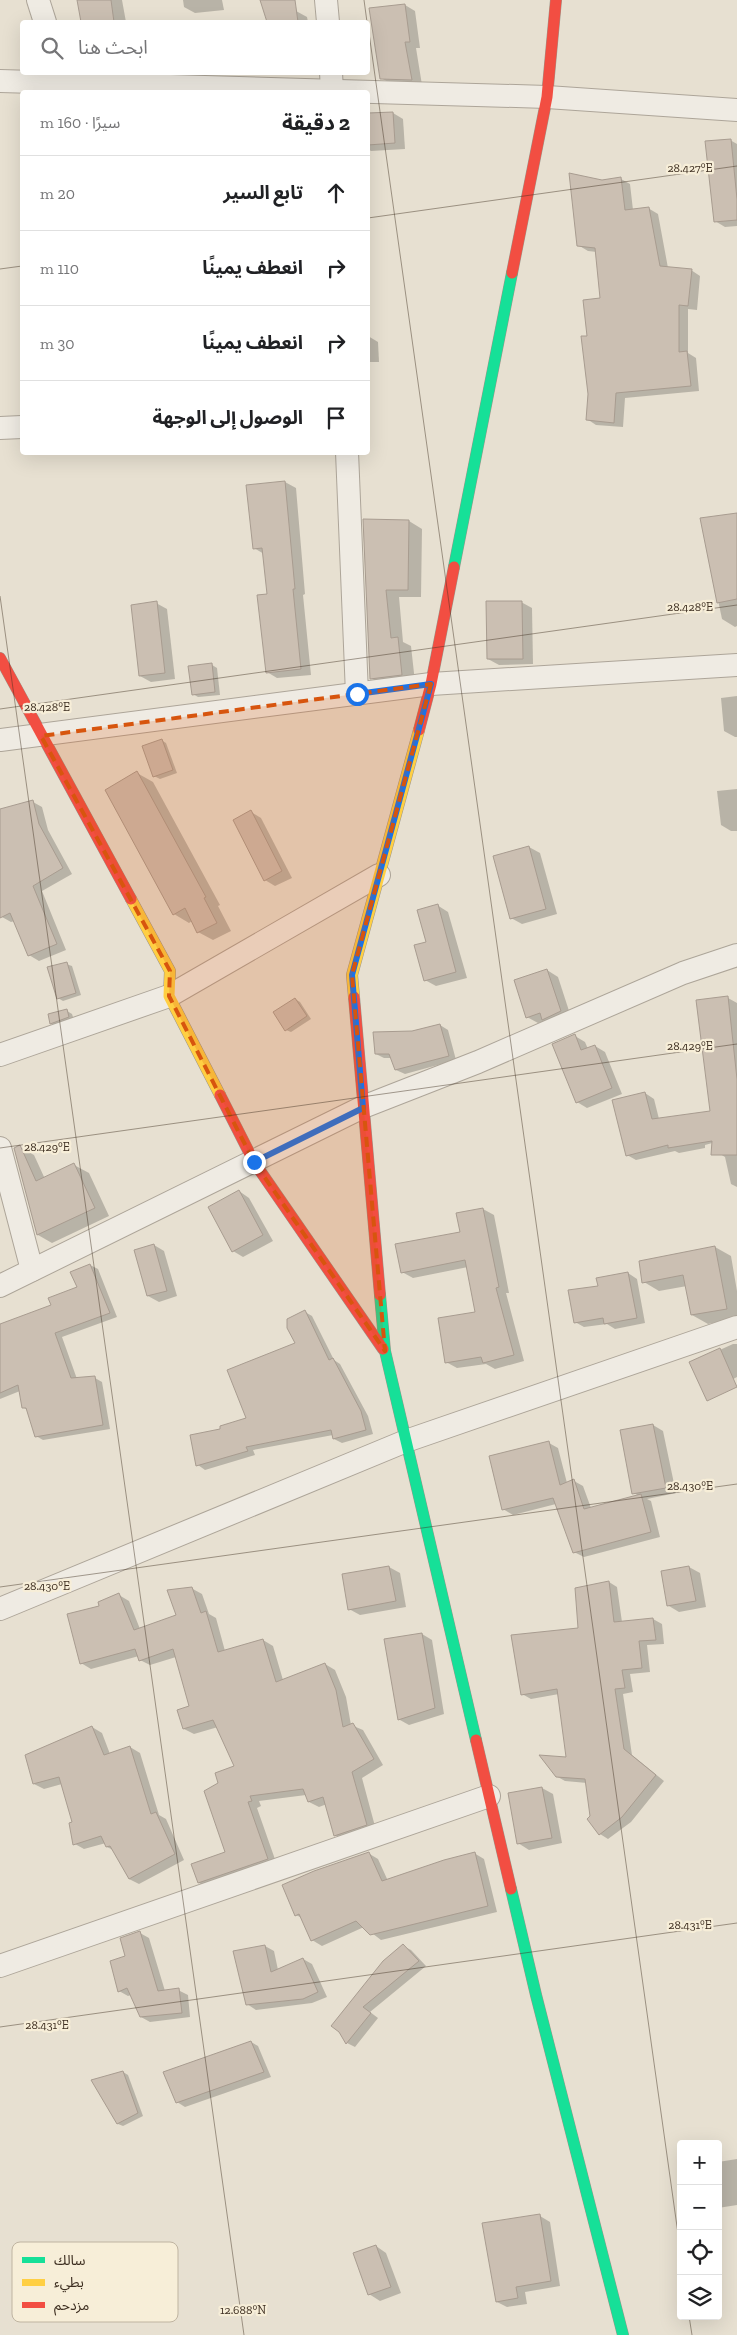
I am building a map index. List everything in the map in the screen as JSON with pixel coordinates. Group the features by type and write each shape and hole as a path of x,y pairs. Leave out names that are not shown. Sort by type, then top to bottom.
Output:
{"street":[{"path":"38,0 44,20"},
{"path":"326,0 328,20"},
{"path":"556,0 547,97 431,684 352,975 384,1351 536,1995 623,2335"},
{"path":"0,81 332,85 737,110"},
{"path":"0,428 20,427"},
{"path":"347,455 357,694"},
{"path":"0,658 170,971 168,996 254,1162 384,1351"},
{"path":"0,740 431,684 737,665"},
{"path":"0,1054 168,996 379,875"},
{"path":"0,1286 363,1108 478,1062 683,973 737,955"},
{"path":"0,1148 32,1270"},
{"path":"0,1609 406,1441 737,1327"},
{"path":"0,1966 489,1796"}],"highlighted area":[{"path":"431,684 352,975 385,1351 254,1162 169,996 170,971 41,736"}],"building":[{"path":"77,0 111,0 114,20 81,20"},
{"path":"260,0 295,0 298,20 266,20"},
{"path":"405,4 410,42 405,42 412,80 380,79 369,8"},
{"path":"393,112 395,143 370,145 370,113"},
{"path":"731,139 737,199 737,220 714,222 705,141"},
{"path":"569,173 602,180 621,177 625,210 649,207 660,266 692,269 688,306 679,305 679,352 687,351 691,386 616,393 614,423 586,420 588,394 581,336 587,336 583,300 600,298 595,248 577,246"},
{"path":"285,481 301,669 266,673 257,595 267,594 262,548 253,549 246,485"},
{"path":"737,513 737,599 717,603 700,518"},
{"path":"363,519 409,520 408,590 386,590 391,638 398,637 402,675 370,679"},
{"path":"157,601 165,673 139,676 131,605"},
{"path":"486,601 522,601 523,659 487,659"},
{"path":"212,663 215,692 192,695 188,666"},
{"path":"162,739 173,770 153,777 142,746"},
{"path":"137,771 206,897 204,898 217,923 197,933 185,908 173,915 105,790"},
{"path":"33,800 39,824 63,868 33,886 57,944 28,956 10,913 0,918 0,809"},
{"path":"251,810 282,871 264,881 233,820"},
{"path":"529,846 546,909 510,919 493,856"},
{"path":"438,904 456,972 424,981 414,945 426,942 417,910"},
{"path":"67,962 76,993 57,999 47,967"},
{"path":"547,969 561,1011 542,1020 540,1013 526,1018 514,980"},
{"path":"728,996 737,1079 737,1155 711,1155 712,1141 668,1148 668,1145 626,1156 612,1100 645,1092 652,1119 710,1111 696,1000"},
{"path":"295,998 307,1016 285,1031 273,1012"},
{"path":"67,1009 69,1017 50,1024 48,1014"},
{"path":"440,1024 449,1056 395,1070 389,1054 375,1054 373,1032 412,1031"},
{"path":"575,1034 581,1050 595,1045 612,1088 576,1103 552,1044"},
{"path":"20,1145 36,1181 74,1163 95,1208 37,1235 14,1148"},
{"path":"239,1190 263,1235 232,1252 208,1207"},
{"path":"483,1208 499,1287 496,1288 514,1355 483,1363 481,1357 445,1363 438,1318 475,1312 465,1260 401,1273 395,1244 460,1232 456,1213"},
{"path":"154,1244 167,1291 147,1296 134,1250"},
{"path":"715,1246 727,1309 691,1315 683,1275 642,1283 639,1261"},
{"path":"90,1264 110,1313 55,1333 71,1378 95,1376 103,1425 35,1437 26,1408 22,1408 18,1385 0,1393 0,1324 51,1305 48,1298 77,1287 70,1272"},
{"path":"628,1272 637,1318 604,1324 603,1318 574,1323 568,1290 598,1286 596,1278"},
{"path":"305,1310 329,1360 333,1358 361,1411 366,1430 333,1439 331,1430 246,1447 248,1451 196,1466 190,1435 220,1429 220,1426 246,1418 227,1370 295,1343 287,1328 287,1319"},
{"path":"720,1348 737,1387 707,1401 689,1362"},
{"path":"653,1424 666,1488 632,1494 620,1430"},
{"path":"549,1441 560,1485 574,1479 584,1509 641,1494 651,1532 573,1553 553,1498 502,1510 489,1456"},
{"path":"389,1566 396,1601 348,1610 342,1574"},
{"path":"689,1566 696,1601 667,1606 661,1571"},
{"path":"609,1581 614,1622 653,1618 656,1640 639,1641 642,1668 622,1670 625,1688 615,1689 624,1749 656,1775 622,1817 599,1835 587,1819 590,1816 585,1779 556,1777 539,1755 566,1757 557,1689 521,1695 511,1635 578,1628 575,1588"},
{"path":"192,1587 201,1613 206,1611 218,1652 263,1639 276,1682 325,1663 336,1690 343,1727 353,1723 374,1759 352,1772 367,1825 334,1836 323,1797 308,1802 303,1789 250,1796 252,1801 248,1802 268,1859 198,1883 191,1864 225,1852 204,1791 218,1783 215,1773 234,1766 213,1720 183,1729 177,1710 189,1706 173,1649 139,1661 135,1649 80,1664 67,1614 99,1606 98,1602 119,1593 134,1630 176,1615 167,1590"},
{"path":"422,1633 435,1708 398,1720 384,1639"},
{"path":"92,1726 104,1755 130,1746 151,1814 156,1812 175,1854 129,1879 110,1846 106,1847 101,1836 73,1845 69,1823 72,1822 59,1777 33,1784 25,1755"},
{"path":"542,1787 552,1838 517,1844 508,1793"},
{"path":"369,1852 382,1881 444,1860 475,1852 488,1906 370,1935 356,1921 311,1941 299,1914 295,1916 282,1885 314,1871"},
{"path":"140,1931 158,1991 179,1988 182,2013 140,2017 127,1988 118,1992 110,1961 125,1956 120,1938"},
{"path":"403,1944 419,1961 363,2007 371,2013 346,2044 339,2032 331,2026 383,1961"},
{"path":"265,1945 271,1972 303,1958 318,1992 303,1999 246,2005 233,1951"},
{"path":"251,2041 264,2072 176,2103 163,2072"},
{"path":"123,2071 138,2113 117,2124 91,2080"},
{"path":"540,2214 551,2281 516,2287 518,2298 496,2302 482,2223"},
{"path":"376,2245 391,2287 368,2295 353,2253"}],"traffic: fast":[{"path":"454,567 512,273"},
{"path":"380,1295 385,1351 476,1740"},
{"path":"511,1889 536,1995 623,2335"}],"traffic: slow":[{"path":"354,997 352,975 419,730"},
{"path":"131,899 170,971 169,996 220,1095"}],"traffic: jam":[{"path":"512,273 547,97 556,0"},
{"path":"419,730 431,684 454,567"},
{"path":"0,658 131,899"},
{"path":"354,997 380,1295"},
{"path":"220,1095 254,1162 383,1349"},
{"path":"476,1740 511,1889"}],"route":[{"path":"254,1162 363,1108 352,975 431,684 357,694"}]}
